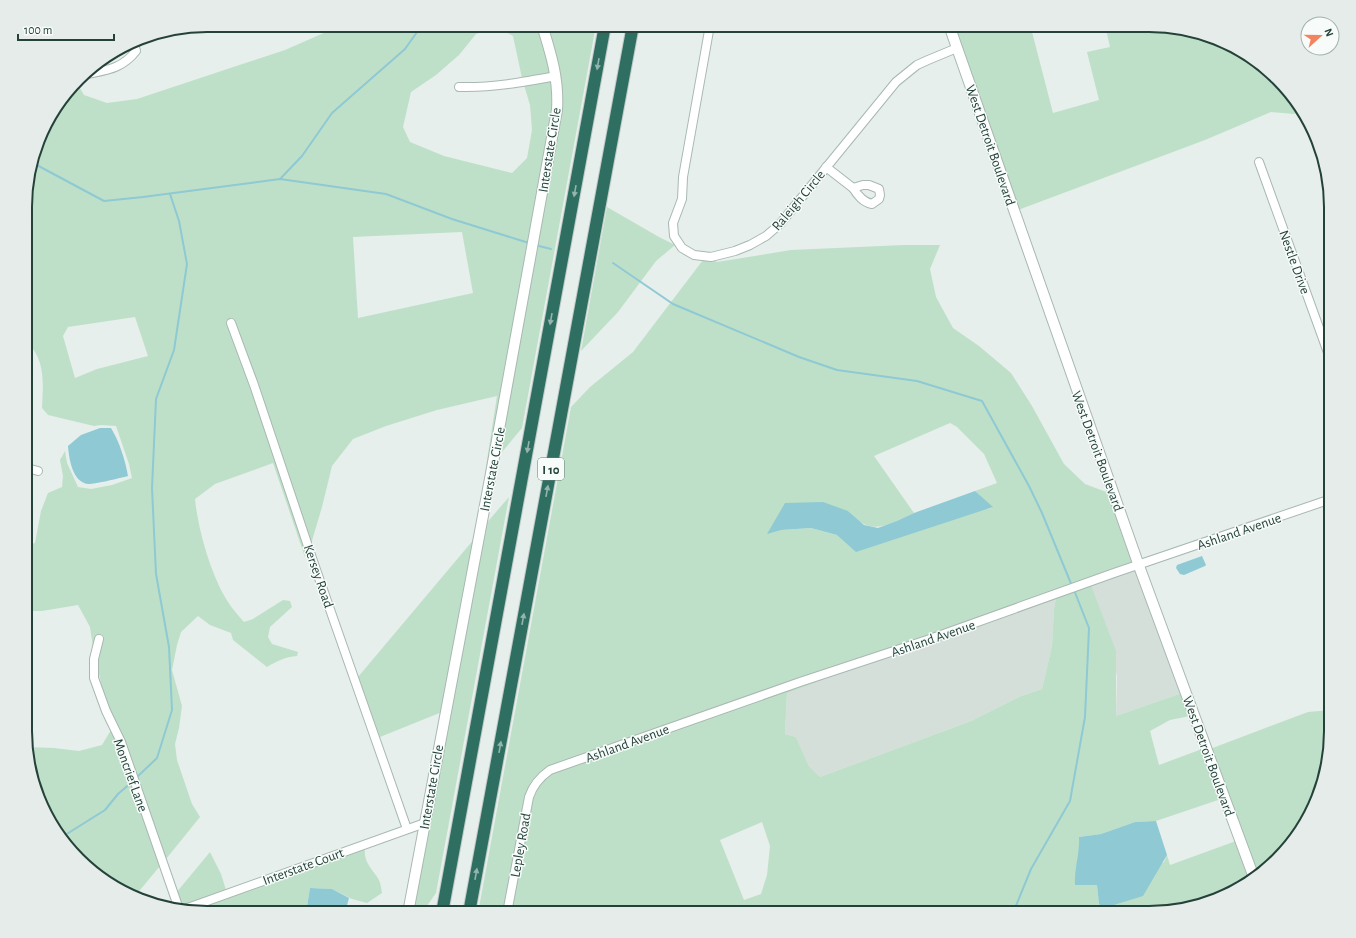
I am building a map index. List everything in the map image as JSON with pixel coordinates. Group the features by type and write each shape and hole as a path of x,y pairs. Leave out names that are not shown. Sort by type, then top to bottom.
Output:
{"highway":[{"name":"I 10","path":"443,906 604,32"},
{"name":"I 10","path":"470,906 632,32"}],"street":[{"name":"Interstate Circle","path":"409,906 536,228 556,110 556,76 544,32"},
{"name":"Raleigh Circle","path":"709,32 683,177 682,199 673,223 674,236 677,243 687,252 702,257 719,256 750,245 766,236 780,224 896,82 905,74 928,60 957,48"},
{"name":"West Detroit Boulevard","path":"951,32 1139,566 1252,873"},
{"path":"95,72 122,65 136,51 135,47"},
{"path":"459,87 480,88 556,76"},
{"name":"Nestle Drive","path":"1259,162 1324,343"},
{"path":"826,167 852,188"},
{"name":"Kersey Road","path":"231,323 254,385 313,561 407,829"},
{"path":"32,470 38,471"},
{"name":"Ashland Avenue","path":"538,780 550,770 673,726 927,640 1324,500"},
{"name":"Moncrief Lane","path":"99,639 94,663 94,678 106,711 121,742 177,904"},
{"name":"Lepley Road","path":"509,906 529,797 531,790 538,780"},
{"name":"Interstate Court","path":"193,906 425,823"}],"shaded area":[{"path":"1137,570 1182,693 1116,716 1117,676 1091,585"},
{"path":"1056,598 1052,646 1042,689 1021,696 971,721 820,777 809,766 796,737 785,734 787,692"}],"green space":[{"path":"326,32 482,32 476,34 459,55 436,75 411,92 403,127 410,142 444,156 512,173 527,158 532,130 530,105 524,85 553,80 553,110 488,469 485,473 497,396 437,410 386,426 353,439 332,466 311,544 257,384 233,319 226,322 250,386 307,553 305,557 273,463 215,484 195,499 199,525 217,582 230,605 244,622 253,619 283,600 290,601 292,607 270,627 268,637 272,644 298,652 297,656 289,657 267,667 233,640 231,633 210,625 198,616 181,632 172,670 182,706 175,744 177,760 192,804 200,817 166,859 103,691 97,666 103,636 96,636 93,647 90,627 78,605 42,611 32,611 32,544 35,543 41,511 48,493 62,487 63,476 60,460 65,451 67,463 78,487 91,489 112,485 132,478 129,464 116,426 94,426 48,415 42,408 42,373 38,357 32,348 32,195 35,173 45,140 55,119 79,87 84,95 107,103 137,99 285,50","holes":["462,232 473,293 358,318 353,237","135,317 148,356 97,369 75,378 63,336 68,327"]},
{"path":"505,32 540,32 552,73 522,78 513,36"},
{"path":"547,32 595,32 522,428 497,458 560,110"},
{"path":"955,32 1032,32 1053,113 1099,100 1087,52 1110,47 1107,32 1161,32 1183,35 1205,41 1237,55 1256,68 1273,83 1297,113 1271,112 1205,140 1018,210"},
{"path":"607,207 675,245 656,261 618,312 581,351"},
{"path":"904,245 940,245 930,269 936,297 953,328 979,346 1011,373 1032,406 1064,464 1085,484 1109,493 1134,564 537,776 525,797 505,906 479,906 571,407 590,387 633,352 703,260 714,260 717,262 791,250","holes":["950,423 957,427 984,454 997,483 975,491 992,508 837,535 811,528 781,530 848,511 861,523 878,527 884,526 914,513 874,456"]},
{"path":"509,497 436,893 427,906 413,906 484,526"},
{"path":"475,538 442,712 380,737 376,730 358,677"},
{"path":"1091,585 1116,651 1116,716 1182,693 1190,716 1170,720 1150,731 1159,765 1202,749 1221,799 1156,821 1135,822 1101,834 1079,837 1079,843 1097,885 1099,904 1164,862 1167,855 1170,865 1236,841 1249,875 1237,883 1205,897 1183,903 1161,906 512,906 532,797 539,784 552,773 851,669 787,693 785,734 796,737 809,766 820,777 971,721 1021,696 1042,689 1052,646 1056,598","holes":["762,822 770,846 767,875 761,894 744,900 720,840"]},
{"path":"1324,711 1323,754 1315,787 1301,819 1288,838 1273,855 1255,871 1210,749 1308,712"},
{"path":"111,730 160,866 138,892 119,883 100,870 83,855 68,838 55,819 45,798 35,765 32,747 79,751 102,745"},
{"path":"365,847 365,857 379,880 382,893 367,903 352,899 332,889 310,888 307,906 202,906"},
{"path":"210,852 221,874 226,890 187,905 181,904 176,893"}],"water":[{"path":"100,428 111,428 122,452 128,476 88,484 78,479 72,469 68,446 81,435"},
{"path":"975,491 993,507 856,552 837,535 811,528 781,530 767,534 785,503 823,502 848,511 864,525 878,528"},
{"path":"1202,556 1206,565 1205,566 1184,575 1180,574 1176,568 1177,565"},
{"path":"1156,821 1167,855 1143,896 1110,906 1102,906 1099,904 1097,885 1075,885 1079,837 1101,834 1135,822"},
{"path":"310,888 332,889 349,898 347,906 307,906"}],"waterway":[{"path":"280,179 302,156 332,113 405,49 417,32"},
{"path":"37,165 104,201 280,179 386,194 452,219 529,243"},
{"path":"136,778 157,758 172,710 169,647 156,574 152,488 156,399 174,350 187,264 179,221 170,194"},
{"path":"535,245 551,249"},
{"path":"613,263 673,304 799,357 837,370 917,381 982,401 1029,486 1042,513 1072,586"},
{"path":"1016,906 1031,869 1070,801 1085,717 1089,628 1074,590"},
{"path":"66,835 105,810 118,794 133,781"}]}
